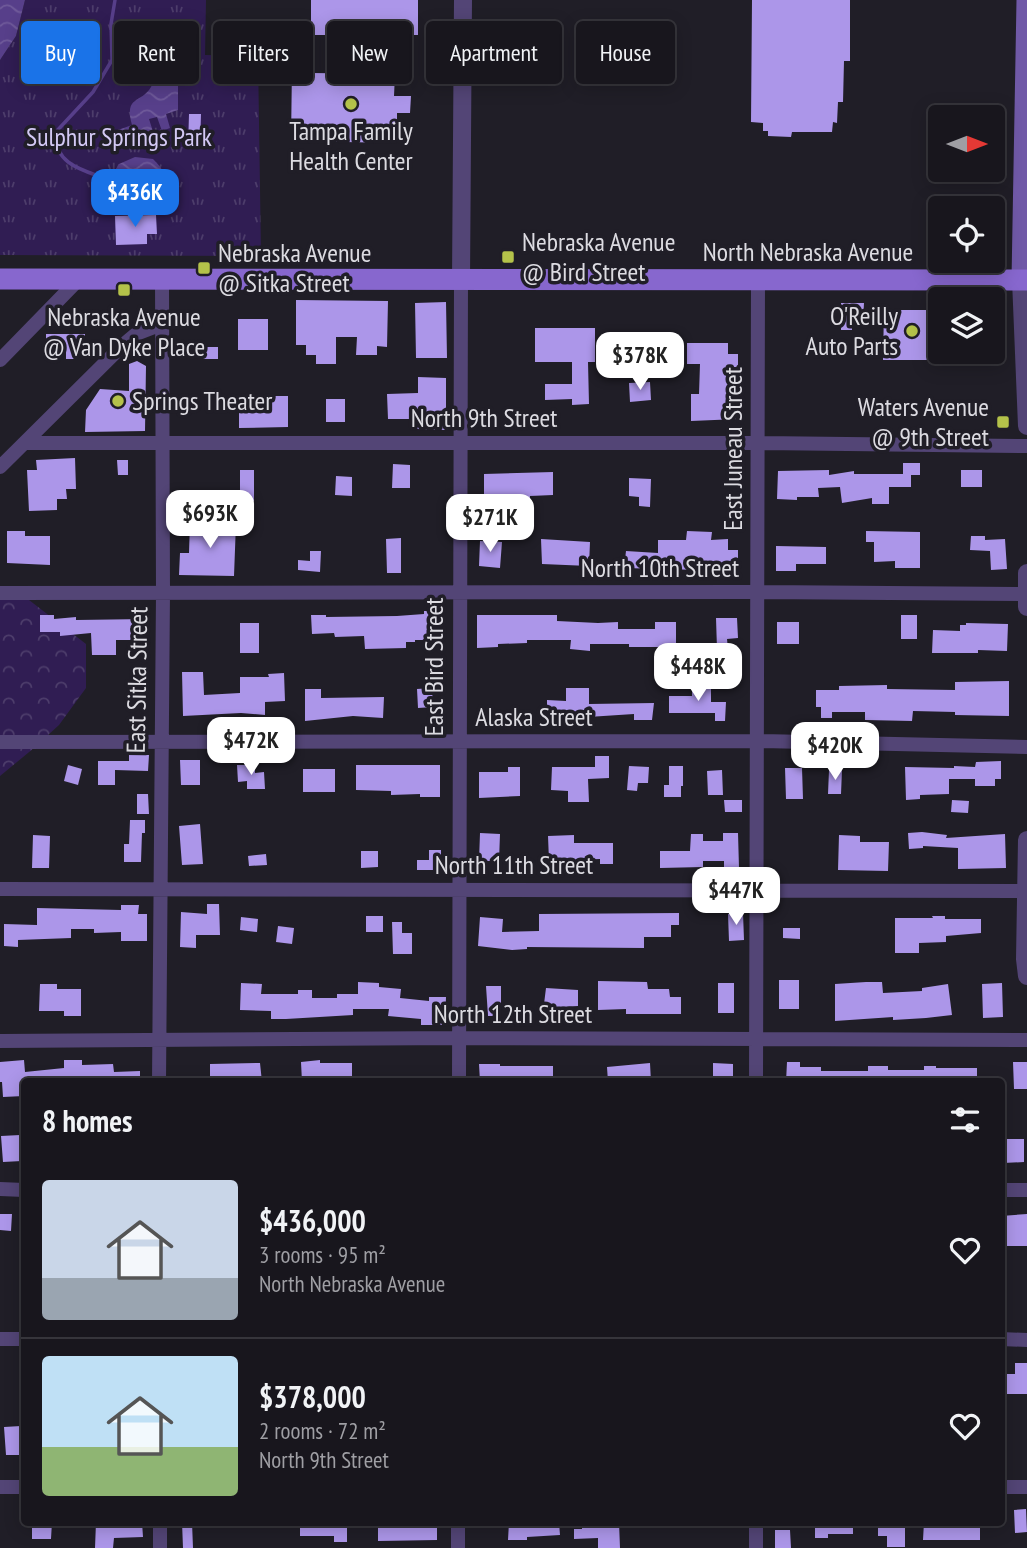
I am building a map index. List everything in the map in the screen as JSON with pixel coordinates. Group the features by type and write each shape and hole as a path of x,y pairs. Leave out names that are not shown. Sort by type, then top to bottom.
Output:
{"main road":[{"path":"1024,280 1026,0"},
{"name":"North Nebraska Avenue","path":"0,279 1024,280"}],"street":[{"name":"East Bird Street","path":"459,1078 463,0"},
{"path":"0,360 80,278"},
{"name":"East Sitka Street","path":"159,1078 163,593 162,278"},
{"name":"East Juneau Street","path":"755,1078 758,279"},
{"path":"1024,280 1027,426"},
{"path":"0,467 123,345 136,334 162,324"},
{"name":"North 9th Street","path":"26,443 758,443 1027,446"},
{"path":"1027,573 1027,607"},
{"name":"North 10th Street","path":"0,593 1027,594"},
{"name":"Alaska Street","path":"0,742 757,741 1027,747"},
{"path":"1027,840 1027,976"},
{"name":"North 11th Street","path":"0,889 1027,891"},
{"name":"North 12th Street","path":"0,1041 460,1038 1027,1040"},
{"path":"0,1189 21,1189"},
{"path":"1005,1190 1027,1190"},
{"path":"0,1339 21,1339"},
{"path":"1005,1339 1027,1340"},
{"path":"0,1487 21,1487"},
{"path":"1005,1487 1027,1487"},
{"path":"160,1526 160,1548"},
{"path":"458,1526 458,1548"},
{"path":"756,1526 756,1548"}],"green space":[{"name":"Sulphur Springs Park","path":"25,0 206,0 205,55 213,55 213,84 258,84 261,256 0,255 0,60 16,36"},
{"path":"0,600 29,600 86,644 86,688 59,725 48,735 0,735"},
{"path":"34,748 0,776 0,749"}],"water":[{"path":"0,0 25,0 16,36 0,60"},
{"path":"152,84 178,84 178,110 166,114 170,128 162,131 157,117 149,119 155,138 112,151 107,134 132,125 132,104"},
{"path":"135,157 153,159 164,172 166,184 157,202 145,209 131,211 122,207 100,188 108,169 114,172 119,164"}],"building":[{"path":"311,0 418,0 418,35 412,35 412,21 327,21 327,35 313,35"},
{"path":"752,0 850,0 850,61 844,61 843,102 838,102 837,123 833,122 832,132 792,132 791,137 768,136 768,131 763,131 763,123 751,122"},
{"name":"Tampa Family Health Center","path":"313,73 327,73 327,84 395,84 394,96 411,96 410,113 397,113 397,143 291,141 292,84 313,84"},
{"path":"189,114 201,114 200,147 188,147"},
{"path":"156,215 157,234 147,234 147,244 116,245 115,216"},
{"path":"296,300 388,301 387,347 377,346 377,355 356,355 357,337 336,337 336,364 316,364 316,355 306,355 306,345 296,345"},
{"path":"446,302 447,358 416,358 415,303"},
{"path":"841,303 864,303 863,322 852,321 852,330 841,330"},
{"name":"O'Reilly Auto Parts","path":"884,310 928,310 928,360 883,360"},
{"path":"238,319 268,319 268,350 238,350"},
{"path":"535,328 595,328 595,362 588,362 589,404 572,405 572,399 545,400 545,384 572,384 572,362 535,362"},
{"path":"46,334 85,334 85,351 76,351 75,359 66,359 66,351 46,350"},
{"path":"687,343 728,343 728,354 738,354 738,419 691,421 691,394 699,394 700,364 687,364"},
{"path":"200,347 218,347 218,359 200,359"},
{"name":"Springs Theater","path":"137,361 146,366 145,431 85,432 86,410 100,389 129,391 129,364"},
{"path":"418,377 446,378 446,430 417,429 418,419 388,419 387,394 418,393"},
{"path":"650,382 651,400 630,402 629,383"},
{"path":"268,396 288,396 288,427 239,428 239,401 268,401"},
{"path":"326,399 345,399 345,422 326,422"},
{"path":"75,458 76,489 66,489 67,499 57,499 57,510 29,511 27,470 37,470 36,460"},
{"path":"117,460 128,460 128,475 118,475"},
{"path":"903,463 920,463 920,475 911,475 911,487 889,487 889,504 872,504 872,498 842,503 840,487 818,488 819,497 777,499 778,471 829,470 829,475 854,471 854,474 903,474"},
{"path":"393,464 410,465 410,488 392,488"},
{"path":"240,470 254,470 254,501 240,501"},
{"path":"961,470 982,470 982,487 961,487"},
{"path":"553,472 553,495 530,496 530,500 484,499 484,474"},
{"path":"336,476 352,477 352,496 335,495"},
{"path":"629,478 651,479 650,507 639,506 639,497 629,496"},
{"path":"190,521 236,523 234,576 179,575 180,553 189,553"},
{"path":"7,531 25,531 25,536 50,536 50,565 7,563"},
{"path":"687,531 712,532 711,540 728,539 728,550 738,550 738,571 624,568 626,551 658,553 658,540 686,540"},
{"path":"866,531 920,532 920,568 895,568 895,561 874,562 874,542 866,542"},
{"path":"971,536 985,536 985,540 1005,539 1007,569 991,570 990,551 970,550"},
{"path":"401,538 401,573 387,573 386,539"},
{"path":"541,539 590,542 589,566 542,564"},
{"path":"480,541 502,542 500,568 479,566"},
{"path":"776,546 826,547 826,564 796,564 796,571 776,571"},
{"path":"310,551 321,551 320,572 298,570 298,560 310,561"},
{"path":"424,611 439,611 438,640 406,642 406,648 365,649 364,636 335,637 334,633 312,634 311,615 397,616 424,614"},
{"path":"40,615 54,615 54,619 76,617 76,620 146,619 146,640 116,640 116,655 92,655 91,633 60,636 60,632 40,632"},
{"path":"477,615 557,615 557,621 618,622 618,629 655,629 655,622 676,622 676,647 590,644 590,651 570,649 571,640 527,640 527,643 477,648"},
{"path":"901,615 917,615 917,639 901,639"},
{"path":"716,618 737,618 738,638 727,639 728,649 717,649"},
{"path":"777,622 799,622 799,644 777,644"},
{"path":"240,623 259,623 259,653 240,653"},
{"path":"1008,624 1007,651 932,653 933,630 960,631 960,625"},
{"path":"182,672 203,672 204,695 240,693 240,677 269,677 268,674 284,673 285,701 265,702 265,715 241,713 183,716"},
{"path":"1009,681 1009,716 913,711 912,721 865,720 865,712 832,712 832,718 821,718 821,707 816,707 816,690 839,690 839,686 887,685 887,689 955,690 955,682"},
{"path":"692,683 711,684 711,702 726,702 725,721 715,721 715,713 669,713 669,696 692,696"},
{"path":"432,688 433,707 418,708 417,689"},
{"path":"566,688 589,688 589,704 654,703 652,720 634,720 634,714 588,719 547,719 547,700 566,701"},
{"path":"305,689 321,689 321,698 384,697 383,718 353,716 305,721"},
{"path":"129,755 149,755 148,771 115,770 115,785 98,785 98,761 129,761"},
{"path":"595,756 609,756 609,778 588,779 589,802 568,802 568,791 551,790 552,767 595,767"},
{"path":"180,760 200,760 200,785 181,785"},
{"path":"1001,761 1001,779 995,779 995,786 975,786 975,779 949,779 949,794 920,795 920,799 906,800 905,767 975,767 976,762"},
{"path":"68,765 82,769 78,785 64,781"},
{"path":"237,765 255,765 255,773 264,772 265,789 247,789 247,781 238,782"},
{"path":"356,765 440,765 440,797 356,790"},
{"path":"629,766 649,767 648,783 638,783 637,791 627,790"},
{"path":"669,766 683,766 681,797 664,797 664,785 669,785"},
{"path":"508,767 520,767 520,796 479,798 479,772 508,772"},
{"path":"785,768 802,768 803,799 786,799"},
{"path":"303,769 335,769 335,792 303,792"},
{"path":"722,770 723,795 708,795 707,771"},
{"path":"829,770 842,770 841,794 828,794"},
{"path":"137,794 148,794 149,814 137,814"},
{"path":"724,800 742,800 742,812 725,812"},
{"path":"952,800 969,801 968,813 951,812"},
{"path":"130,820 145,820 141,862 124,862 124,844 129,844"},
{"path":"200,824 203,864 182,865 179,826"},
{"path":"480,833 500,834 499,861 479,861"},
{"path":"723,833 738,833 739,868 724,868 724,861 703,861 703,867 660,868 660,851 690,851 691,834 703,834 703,841 723,841"},
{"path":"908,833 947,835 946,838 1005,834 1006,868 958,869 958,848 923,846 909,849"},
{"path":"33,835 50,836 49,868 32,868"},
{"path":"574,835 574,843 613,843 613,864 600,864 600,859 549,861 548,836"},
{"path":"839,835 860,836 860,842 889,842 888,871 838,870"},
{"path":"429,850 441,850 441,870 417,870 417,860 429,860"},
{"path":"361,851 378,851 378,867 361,868"},
{"path":"266,854 267,865 249,866 248,856"},
{"path":"207,904 219,904 220,935 196,935 196,948 180,947 181,912 207,914"},
{"path":"121,905 139,905 138,914 147,914 147,941 121,941 121,932 94,933 94,929 71,929 71,938 18,940 18,947 4,946 4,924 37,925 37,908 121,910"},
{"path":"679,913 679,925 671,925 671,937 644,937 644,948 527,947 512,950 478,946 480,917 503,919 502,932 539,931 539,914"},
{"path":"743,913 744,940 729,941 728,914"},
{"path":"366,916 383,916 383,932 366,932"},
{"path":"932,916 945,916 945,919 981,919 981,933 946,936 946,942 919,943 919,953 895,953 895,918 933,918"},
{"path":"241,917 258,919 257,932 240,930"},
{"path":"392,922 402,922 402,933 412,933 412,954 393,954"},
{"path":"278,926 294,928 292,944 276,942"},
{"path":"783,928 800,928 800,939 783,938"},
{"path":"779,980 799,980 799,1009 779,1009"},
{"path":"598,981 647,982 648,989 669,989 670,997 681,997 681,1014 626,1014 626,1009 598,1010"},
{"path":"358,982 379,983 379,987 401,989 400,998 429,1001 429,997 446,997 445,1025 421,1025 421,1019 388,1016 389,1009 353,1009 353,1015 286,1019 271,1019 271,1011 240,1010 241,983 262,984 261,994 298,994 298,990 312,990 312,998 337,998 337,994 358,994"},
{"path":"882,982 883,993 922,991 922,988 948,984 952,1015 835,1021 835,984"},
{"path":"718,983 734,983 734,1013 718,1013"},
{"path":"1002,983 1003,1017 983,1018 982,984"},
{"path":"40,984 57,984 57,989 81,989 81,1016 64,1016 64,1011 39,1011"},
{"path":"486,986 501,986 501,1016 488,1016"},
{"path":"546,988 578,990 578,1006 557,1007 556,1013 543,1012"},
{"path":"24,1060 25,1072 64,1068 64,1060 82,1060 82,1065 113,1064 114,1072 140,1071 140,1078 21,1078 21,1096 3,1097 0,1062"},
{"path":"320,1060 320,1063 352,1063 352,1078 302,1078 301,1062"},
{"path":"787,1062 800,1062 800,1067 821,1067 821,1071 868,1071 868,1066 888,1066 888,1070 924,1070 924,1066 977,1068 977,1078 786,1078"},
{"path":"1013,1062 1027,1062 1027,1089 1014,1089"},
{"path":"260,1063 262,1078 210,1078 210,1064"},
{"path":"650,1063 651,1078 608,1078 607,1067"},
{"path":"713,1063 733,1064 733,1078 713,1078"},
{"path":"479,1064 553,1066 553,1078 480,1078"},
{"path":"20,1135 21,1161 3,1162 1,1136"},
{"path":"1005,1139 1024,1139 1024,1162 1005,1163"},
{"path":"0,1214 12,1214 11,1231 0,1230"},
{"path":"1027,1214 1027,1246 1005,1246 1005,1216"},
{"path":"1015,1363 1027,1363 1027,1394 1005,1394 1005,1374 1015,1374"},
{"path":"21,1426 21,1455 6,1455 4,1427"},
{"path":"1026,1509 1027,1532 1015,1533 1014,1510"},
{"path":"32,1526 52,1526 51,1539 32,1539"},
{"path":"96,1526 142,1526 143,1537 114,1538 113,1548 95,1548"},
{"path":"182,1526 192,1526 193,1548 183,1548"},
{"path":"300,1526 347,1526 347,1542 334,1542 334,1536 300,1536"},
{"path":"378,1526 437,1526 437,1540 378,1541"},
{"path":"509,1526 559,1526 560,1535 508,1540"},
{"path":"582,1526 619,1526 620,1548 598,1548 598,1538 574,1539 574,1529 582,1529"},
{"path":"815,1526 853,1526 853,1534 828,1534 828,1538 815,1538"},
{"path":"878,1526 905,1526 905,1547 887,1547 887,1536 878,1536"},
{"path":"924,1526 980,1526 980,1540 923,1540"},
{"path":"775,1530 790,1530 791,1548 775,1548"}],"waterway":[{"path":"104,178 78,168 65,159 56,144 54,134 93,92 112,60 111,24 115,0"}],"place":[{"name":"Tampa Family Health Center","path":"351,104"},
{"name":"Nebraska Avenue @ Bird Street","path":"508,257"},
{"name":"Nebraska Avenue @ Sitka Street","path":"204,268"},
{"name":"Nebraska Avenue @ Van Dyke Place","path":"124,290"},
{"name":"O'Reilly Auto Parts","path":"912,331"},
{"name":"Springs Theater","path":"118,401"},
{"name":"Waters Avenue @ 9th Street","path":"1003,422"}]}
